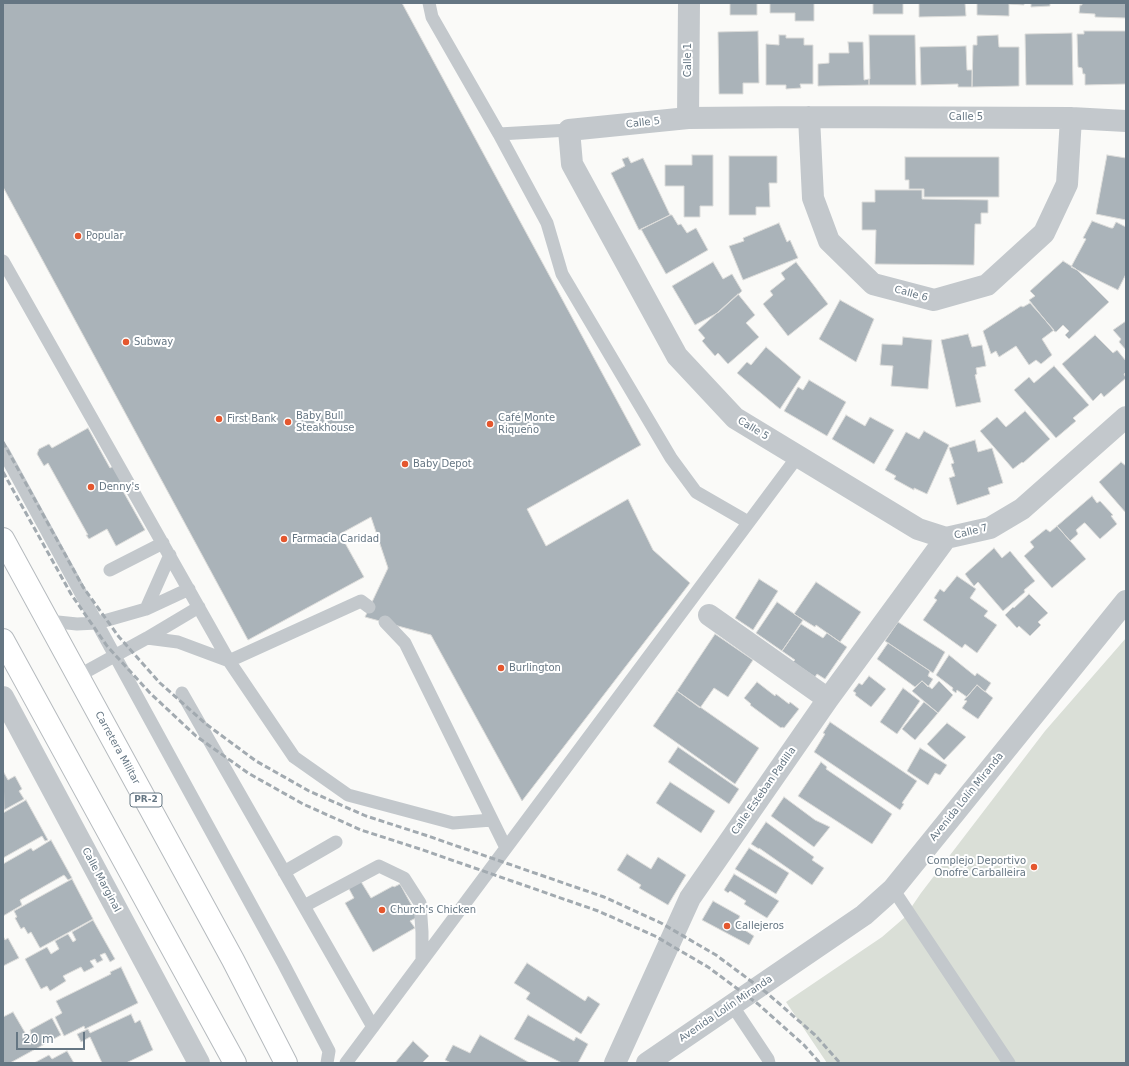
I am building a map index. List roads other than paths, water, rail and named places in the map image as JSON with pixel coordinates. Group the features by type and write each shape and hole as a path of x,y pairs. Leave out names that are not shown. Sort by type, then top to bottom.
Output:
{"main road":[{"name":"Carretera Militar","path":"3,539 233,960 286,1063"},
{"path":"3,640 235,1063"}],"street":[{"name":"Calle 1","path":"688,118 689,3"},
{"name":"Calle 6","path":"809,117 813,198 829,241 873,284 934,300 987,285 1044,233 1067,184 1071,118"},
{"name":"Calle 5","path":"798,456 735,418 677,356 572,164 569,130 688,118 1071,118 1126,121"},
{"name":"Calle 7","path":"798,456 918,529 946,538 990,528 1022,509 1126,417"},
{"name":"Calle Esteban Padilla","path":"615,1063 690,898 828,699 946,538"},
{"name":"Avenida Lolín Miranda","path":"647,1063 864,915 892,889 1126,601"},
{"path":"709,615 828,699"},
{"path":"3,689 22,676"},
{"name":"Calle Marginal","path":"3,697 199,1063"}],"lane":[{"path":"429,3 432,17 499,134 547,223 562,274 671,458 696,492 748,522"},
{"path":"499,134 569,130"},
{"path":"3,261 229,661 294,758 348,795 453,823 492,820"},
{"path":"3,451 326,1044 329,1051 327,1063"},
{"path":"346,1063 798,456"},
{"path":"110,570 163,543"},
{"path":"146,608 170,555"},
{"path":"48,621 77,624 97,623 146,608 189,589"},
{"path":"147,638 178,642 229,661 361,601 369,607"},
{"path":"78,676 199,607"},
{"path":"385,622 405,644 506,848"},
{"path":"182,693 373,1027"},
{"path":"284,872 336,842"},
{"path":"304,906 379,866 404,878 420,903 422,960"},
{"path":"892,889 1009,1063"},
{"path":"732,1005 768,1059 769,1063"}],"railway":[{"path":"3,442 83,587 119,637 160,683 206,724 256,761 309,791 366,816 604,897 661,923 716,955 767,993 815,1035 840,1063"},
{"path":"3,472 71,594 107,646 150,693 196,736 248,773 303,804 361,830 598,911 655,936 708,967 758,1004 804,1045 820,1063"}],"place":[{"name":"Popular","path":"78,236"},
{"name":"Subway","path":"126,342"},
{"name":"First Bank","path":"219,419"},
{"name":"Baby Bull Steakhouse","path":"288,422"},
{"name":"Café Monte Riqueño","path":"490,424"},
{"name":"Baby Depot","path":"405,464"},
{"name":"Denny's","path":"91,487"},
{"name":"Farmacia Caridad","path":"284,539"},
{"name":"Burlington","path":"501,668"},
{"name":"Complejo Deportivo Onofre Carballeira","path":"1034,867"},
{"name":"Church's Chicken","path":"382,910"},
{"name":"Callejeros","path":"727,926"}]}
